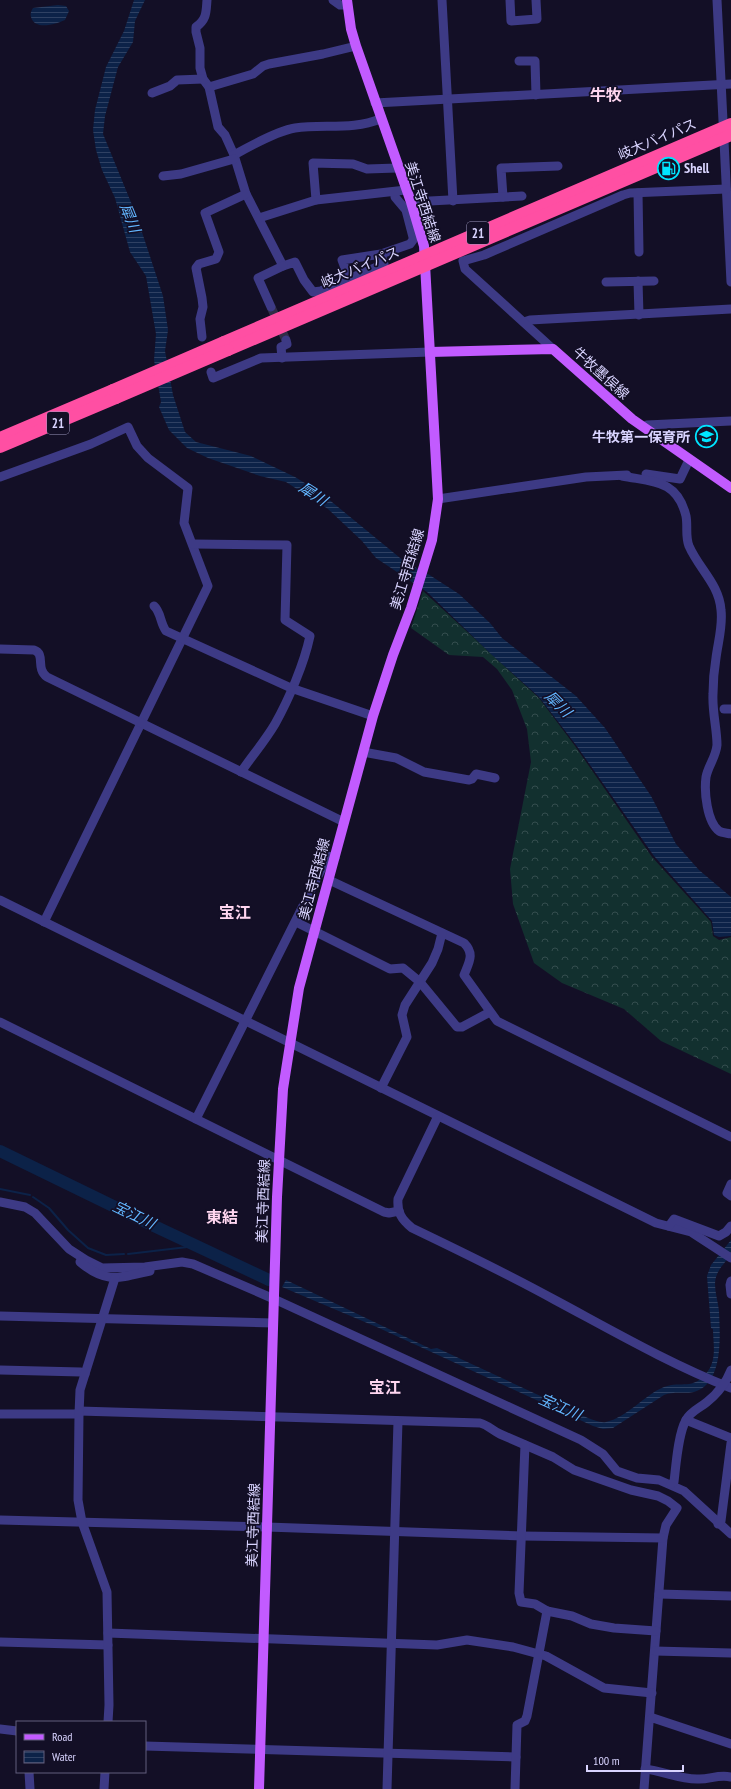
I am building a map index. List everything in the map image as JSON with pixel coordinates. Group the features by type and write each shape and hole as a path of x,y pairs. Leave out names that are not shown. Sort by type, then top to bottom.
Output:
{"highway":[{"name":"岐大バイパス","path":"0,447 114,394 727,131"},
{"name":"岐大バイパス","path":"0,438 114,394"}],"main road":[{"name":"美江寺西結線","path":"259,1789 278,1160 283,1089 299,988 373,716 393,655 411,608 424,566 433,532 438,499 424,246 411,202 397,168 356,46 351,29 347,2"},
{"name":"牛牧墨俣線","path":"430,352 553,349 632,419 731,488"}],"street":[{"path":"207,0 206,17 203,22 196,27 200,48 200,68 206,83 218,127 225,135 246,194 283,266"},
{"path":"333,0 340,5 347,2"},
{"path":"442,0 453,201"},
{"path":"510,0 511,21 537,19 536,0"},
{"path":"716,0 720,85 727,131 731,282"},
{"path":"152,93 170,86 177,80 206,83 254,74 262,66 269,64 356,46"},
{"path":"520,61 535,61 536,95"},
{"path":"375,103 731,84"},
{"path":"163,176 180,174 234,157 264,140 294,128 338,126 373,122 380,119"},
{"path":"316,200 312,163 353,164 367,169 397,168"},
{"path":"503,197 501,168 558,166"},
{"path":"259,218 316,200 406,190"},
{"path":"349,279 342,260 381,254 402,248 410,244 413,240 406,210 395,197 395,192"},
{"path":"553,349 465,269 463,260 484,254 623,195 638,193 728,194"},
{"path":"638,193 638,250"},
{"path":"202,337 200,319 203,307 196,268 199,264 216,259 219,252 205,213 246,194"},
{"path":"411,202 453,201 522,196"},
{"path":"271,307 258,278 295,262 304,280 313,292 321,291 384,264 381,254"},
{"path":"638,281 639,315"},
{"path":"606,282 654,281"},
{"path":"524,322 530,320 731,310"},
{"path":"282,358 281,347 287,344 286,340"},
{"path":"211,372 213,378 261,358 430,352"},
{"path":"644,427 648,425 731,421"},
{"path":"0,477 91,444 128,427 137,446 148,458 188,488 184,523 208,586 44,922"},
{"path":"438,499 586,477 622,476 636,473 680,479 689,460"},
{"path":"622,476 658,482 673,492 681,502 686,516 688,544 712,580 720,600 722,622 715,660 713,695 717,744 716,753 706,776 706,794 708,810 714,826 721,832 731,834"},
{"path":"193,544 287,545 285,620 310,636 308,646 274,725 242,772"},
{"path":"154,606 158,609 162,626 166,631 291,688 373,716"},
{"path":"0,649 38,651 40,656 40,669 47,677 344,822"},
{"path":"363,752 396,758 424,772 469,780 476,774 495,778"},
{"path":"196,1119 328,856 335,858"},
{"path":"329,880 464,943 469,948 471,958 464,975 497,1021 731,1137"},
{"path":"0,900 656,1222 691,1232 731,1258"},
{"path":"296,922 390,969 403,968 420,982 457,1027 462,1027 490,1012"},
{"path":"381,1088 406,1037 402,1015 405,1005 432,963 438,949 442,932"},
{"path":"0,1022 384,1212 389,1213 398,1211"},
{"path":"438,1116 398,1199 398,1211 403,1221 412,1228 514,1277 640,1345 724,1385"},
{"path":"731,1184 727,1193 731,1196"},
{"path":"0,1202 21,1206 35,1213 69,1249 102,1268 166,1266"},
{"path":"0,1207 21,1206"},
{"path":"669,1226 674,1219 719,1236 726,1232 731,1226"},
{"path":"69,1249 74,1258 91,1270 109,1278 156,1270 182,1262 194,1264 274,1299 581,1440 603,1454 617,1471 629,1476 659,1480 671,1484 684,1491 718,1524 731,1534"},
{"path":"108,1721 107,1592 82,1522 78,1500 79,1413 80,1390 115,1278"},
{"path":"731,1281 731,1294"},
{"path":"0,1316 273,1323"},
{"path":"0,1370 81,1372 85,1374"},
{"path":"671,1484 674,1482 679,1443 686,1420 695,1410 707,1403 724,1385 731,1370"},
{"path":"0,1414 79,1413 480,1423 486,1424 492,1430 553,1458 574,1470 631,1490 658,1496 668,1501 677,1508 666,1525 663,1538 651,1719 644,1789"},
{"path":"686,1420 731,1438"},
{"path":"387,1789 398,1421"},
{"path":"718,1524 721,1521 728,1486 731,1443"},
{"path":"525,1445 520,1592 521,1602 535,1604 547,1611 572,1616 591,1624 614,1628 656,1631"},
{"path":"0,1520 522,1536 663,1538"},
{"path":"659,1594 731,1596"},
{"path":"515,1789 518,1725 525,1721 528,1716 547,1611"},
{"path":"108,1634 437,1645 467,1640 513,1646 539,1653 604,1688 652,1692"},
{"path":"0,1642 108,1646"},
{"path":"655,1651 731,1653"},
{"path":"651,1719 654,1718 731,1744"},
{"path":"0,1729 16,1731"},
{"path":"146,1746 260,1748 516,1757"},
{"path":"645,1769 693,1779 715,1776 731,1777"},
{"path":"29,1773 30,1789"},
{"path":"104,1789 105,1773"}],"green space":[{"path":"423,591 539,698 575,746 652,857 711,922 713,936 719,940 731,937 731,1074 661,1041 624,1009 562,983 534,963 513,904 510,869 531,762 527,729 512,690 497,669 483,657 449,655 411,628"}],"water":[{"name":"犀川","path":"134,0 145,0 135,21 133,42 118,67 105,116 103,134 137,217 163,296 168,330 165,351 173,395 185,432 196,442 251,456 295,477 321,493 405,562 428,574 459,594 490,623 502,638 576,696 605,728 651,796 676,844 699,870 731,897 731,936 719,937 714,935 712,921 654,856 576,745 539,697 492,655 427,592 376,558 362,541 328,509 286,482 260,476 208,458 187,448 169,430 159,407 161,402 154,360 156,334 146,276 130,252 115,198 102,170 96,150 93,130 95,110 106,67 124,31"},
{"path":"58,5 66,6 69,11 65,20 46,25 37,24 33,21 31,11 33,8"},
{"name":"宝江川","path":"731,1240 731,1252 717,1274 715,1284 719,1311 720,1333 718,1358 711,1379 704,1387 694,1392 664,1395 613,1428 603,1429 593,1426 379,1328 282,1287 286,1280 431,1349 437,1348 588,1418 599,1422 606,1422 622,1416 650,1395 664,1387 676,1384 692,1383 697,1381 708,1371 713,1361 714,1350 707,1276 711,1265"}],"waterway":[{"name":"宝江川","path":"0,1151 269,1280"},
{"path":"0,1189 30,1195"},
{"path":"33,1197 49,1208 68,1230 88,1248 106,1255 124,1254"},
{"path":"128,1254 196,1246"}],"tunnel":[{"path":"271,307 286,340"}],"place":[{"name":"Shell","path":"668,168"},
{"name":"牛牧第一保育所","path":"706,437"}],"district":[{"name":"牛牧","path":"606,95"},
{"name":"宝江","path":"235,912"},
{"name":"東結","path":"222,1217"},
{"name":"宝江","path":"385,1387"}]}
